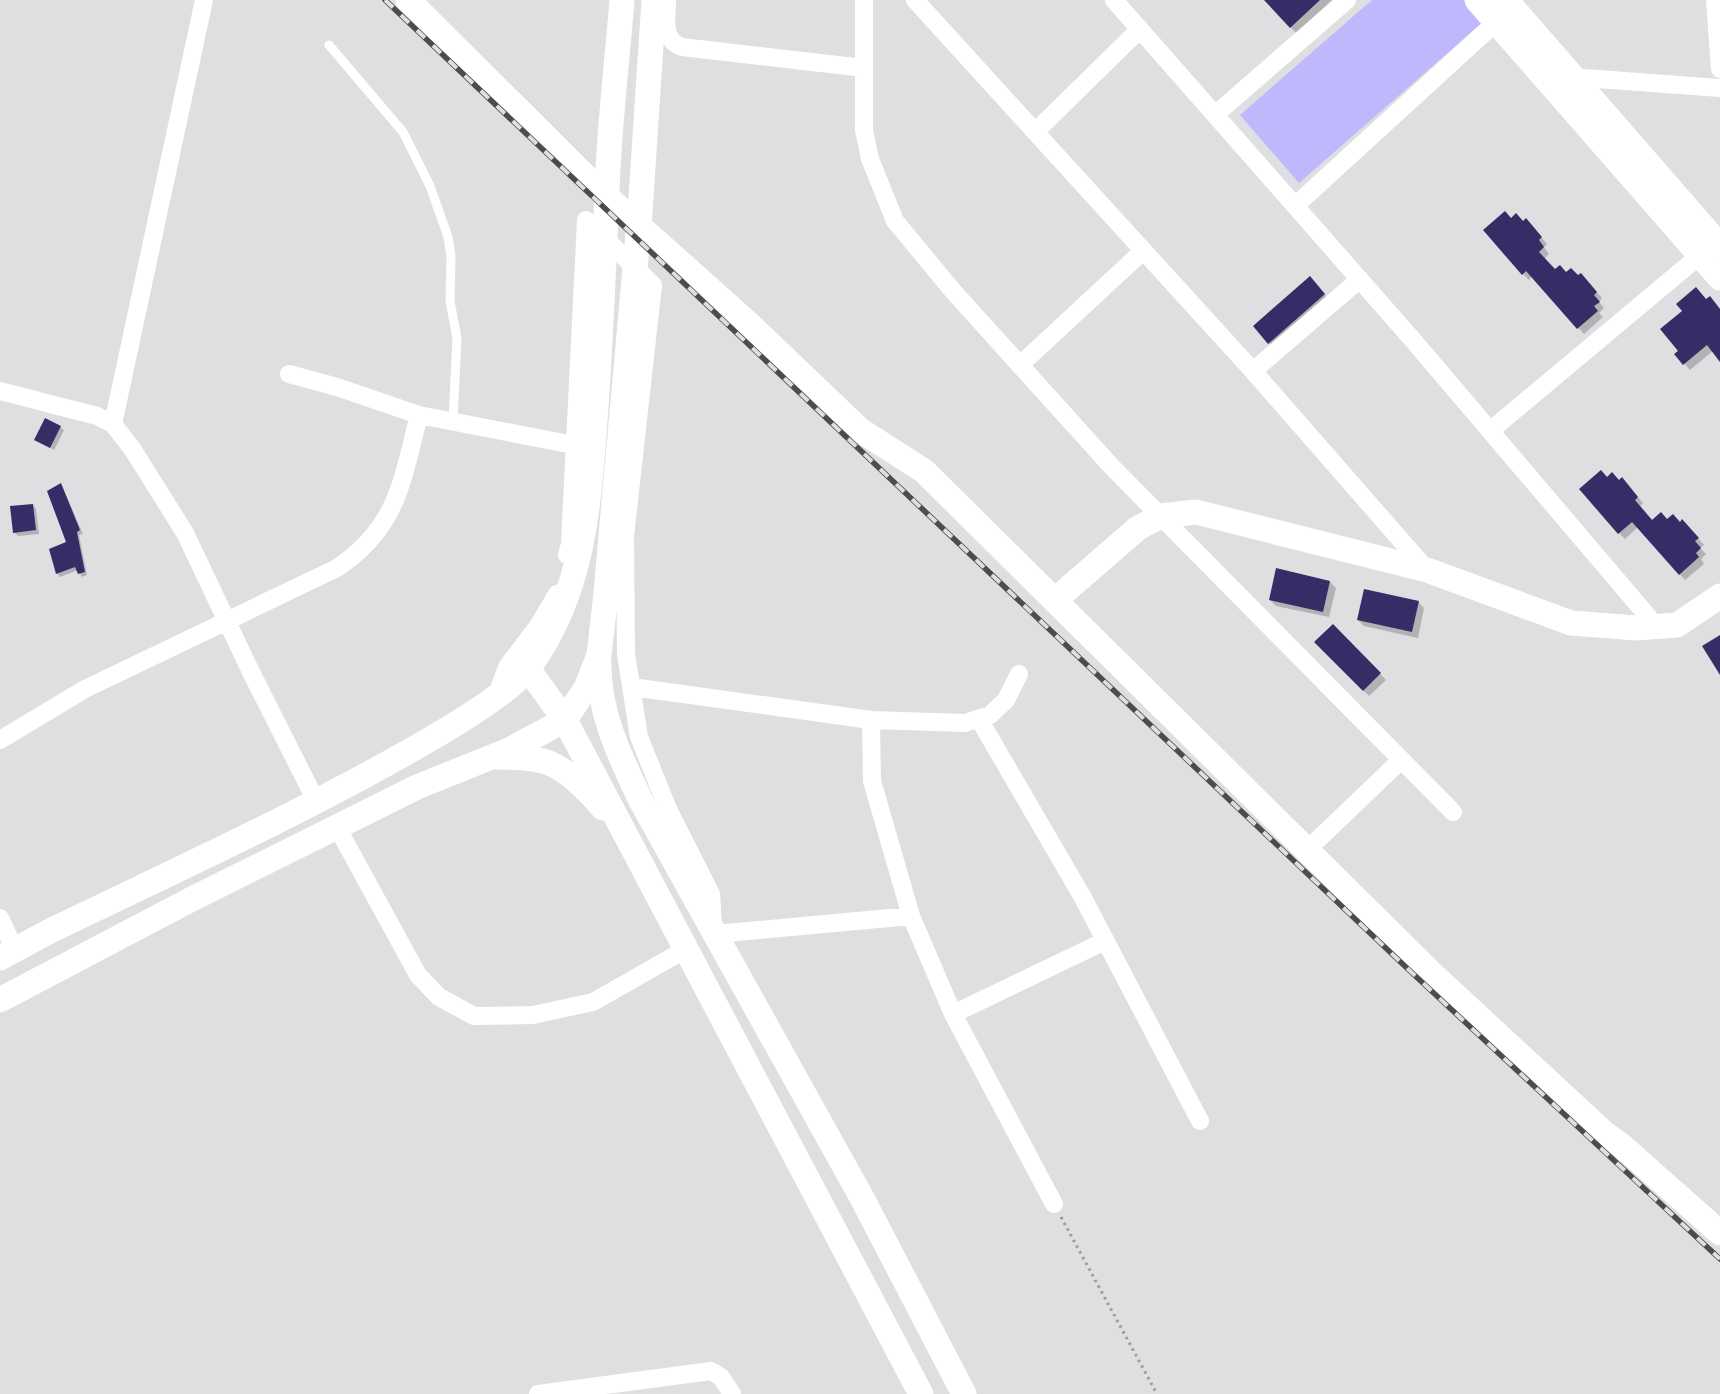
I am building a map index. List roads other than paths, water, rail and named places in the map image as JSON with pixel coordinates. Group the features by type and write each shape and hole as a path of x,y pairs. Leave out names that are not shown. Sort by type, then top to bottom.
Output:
{"main road":[{"path":"408,0 600,191 750,324 860,430 924,471 1459,999 1603,1132 1622,1146 1720,1233"},
{"path":"8,954 380,768 452,727 497,695 528,669 568,597 582,548 595,426 606,243 607,188 622,0"},
{"path":"654,0 640,212 621,446 613,504 599,655 602,705 615,745 641,801 862,1198 964,1394"},
{"path":"1477,0 1495,23 1710,251"},
{"path":"1506,0 1571,77 1710,251 1720,278"},
{"path":"1055,600 1138,528 1161,516 1196,512 1428,570 1571,623 1637,628 1677,626 1720,596"},
{"path":"0,1000 190,900 417,787 492,756 565,720 586,688 599,655"},
{"path":"528,669 565,720 921,1394"},
{"path":"492,756 522,758 549,763 574,780 624,832"},
{"path":"686,949 715,931"}],"street":[{"path":"113,424 204,0"},
{"path":"668,0 666,30 672,41 682,47 864,68"},
{"path":"864,0 864,130 870,159 895,222 953,291 1112,466 1453,812"},
{"path":"915,0 1253,371 1428,570"},
{"path":"1114,0 1360,279 1656,627"},
{"path":"1216,114 1347,0"},
{"path":"1715,0 1720,69"},
{"path":"1296,205 1495,23"},
{"path":"1035,132 1140,29"},
{"path":"1571,77 1720,88"},
{"path":"497,695 507,667 538,626 559,591 570,544 586,220 654,285 625,536 626,654 639,737 668,809 711,894 715,931 911,916"},
{"path":"1020,365 1144,251"},
{"path":"1490,431 1710,251"},
{"path":"1253,371 1360,279"},
{"path":"289,374 337,387 419,414 574,445"},
{"path":"0,391 97,416 113,424 133,450 185,533 316,801"},
{"path":"0,740 85,689 336,568 372,539 398,496 419,414"},
{"path":"632,687 871,720 965,723 990,715 1006,700 1019,674"},
{"path":"979,719 1082,896 1200,1121"},
{"path":"871,720 872,780 884,829 911,916 953,1014 1054,1204"},
{"path":"1307,850 1401,760"},
{"path":"337,827 418,975 440,997 474,1016 533,1015 593,1002 686,949"},
{"path":"0,918 8,954"},
{"path":"953,1014 1105,941"},
{"path":"538,1394 712,1371 721,1377 732,1394"}],"lane":[{"path":"329,45 403,132 430,186 448,237 451,256 450,301 457,338 453,420"}],"railway":[{"path":"385,0 1409,970 1720,1259"}]}
